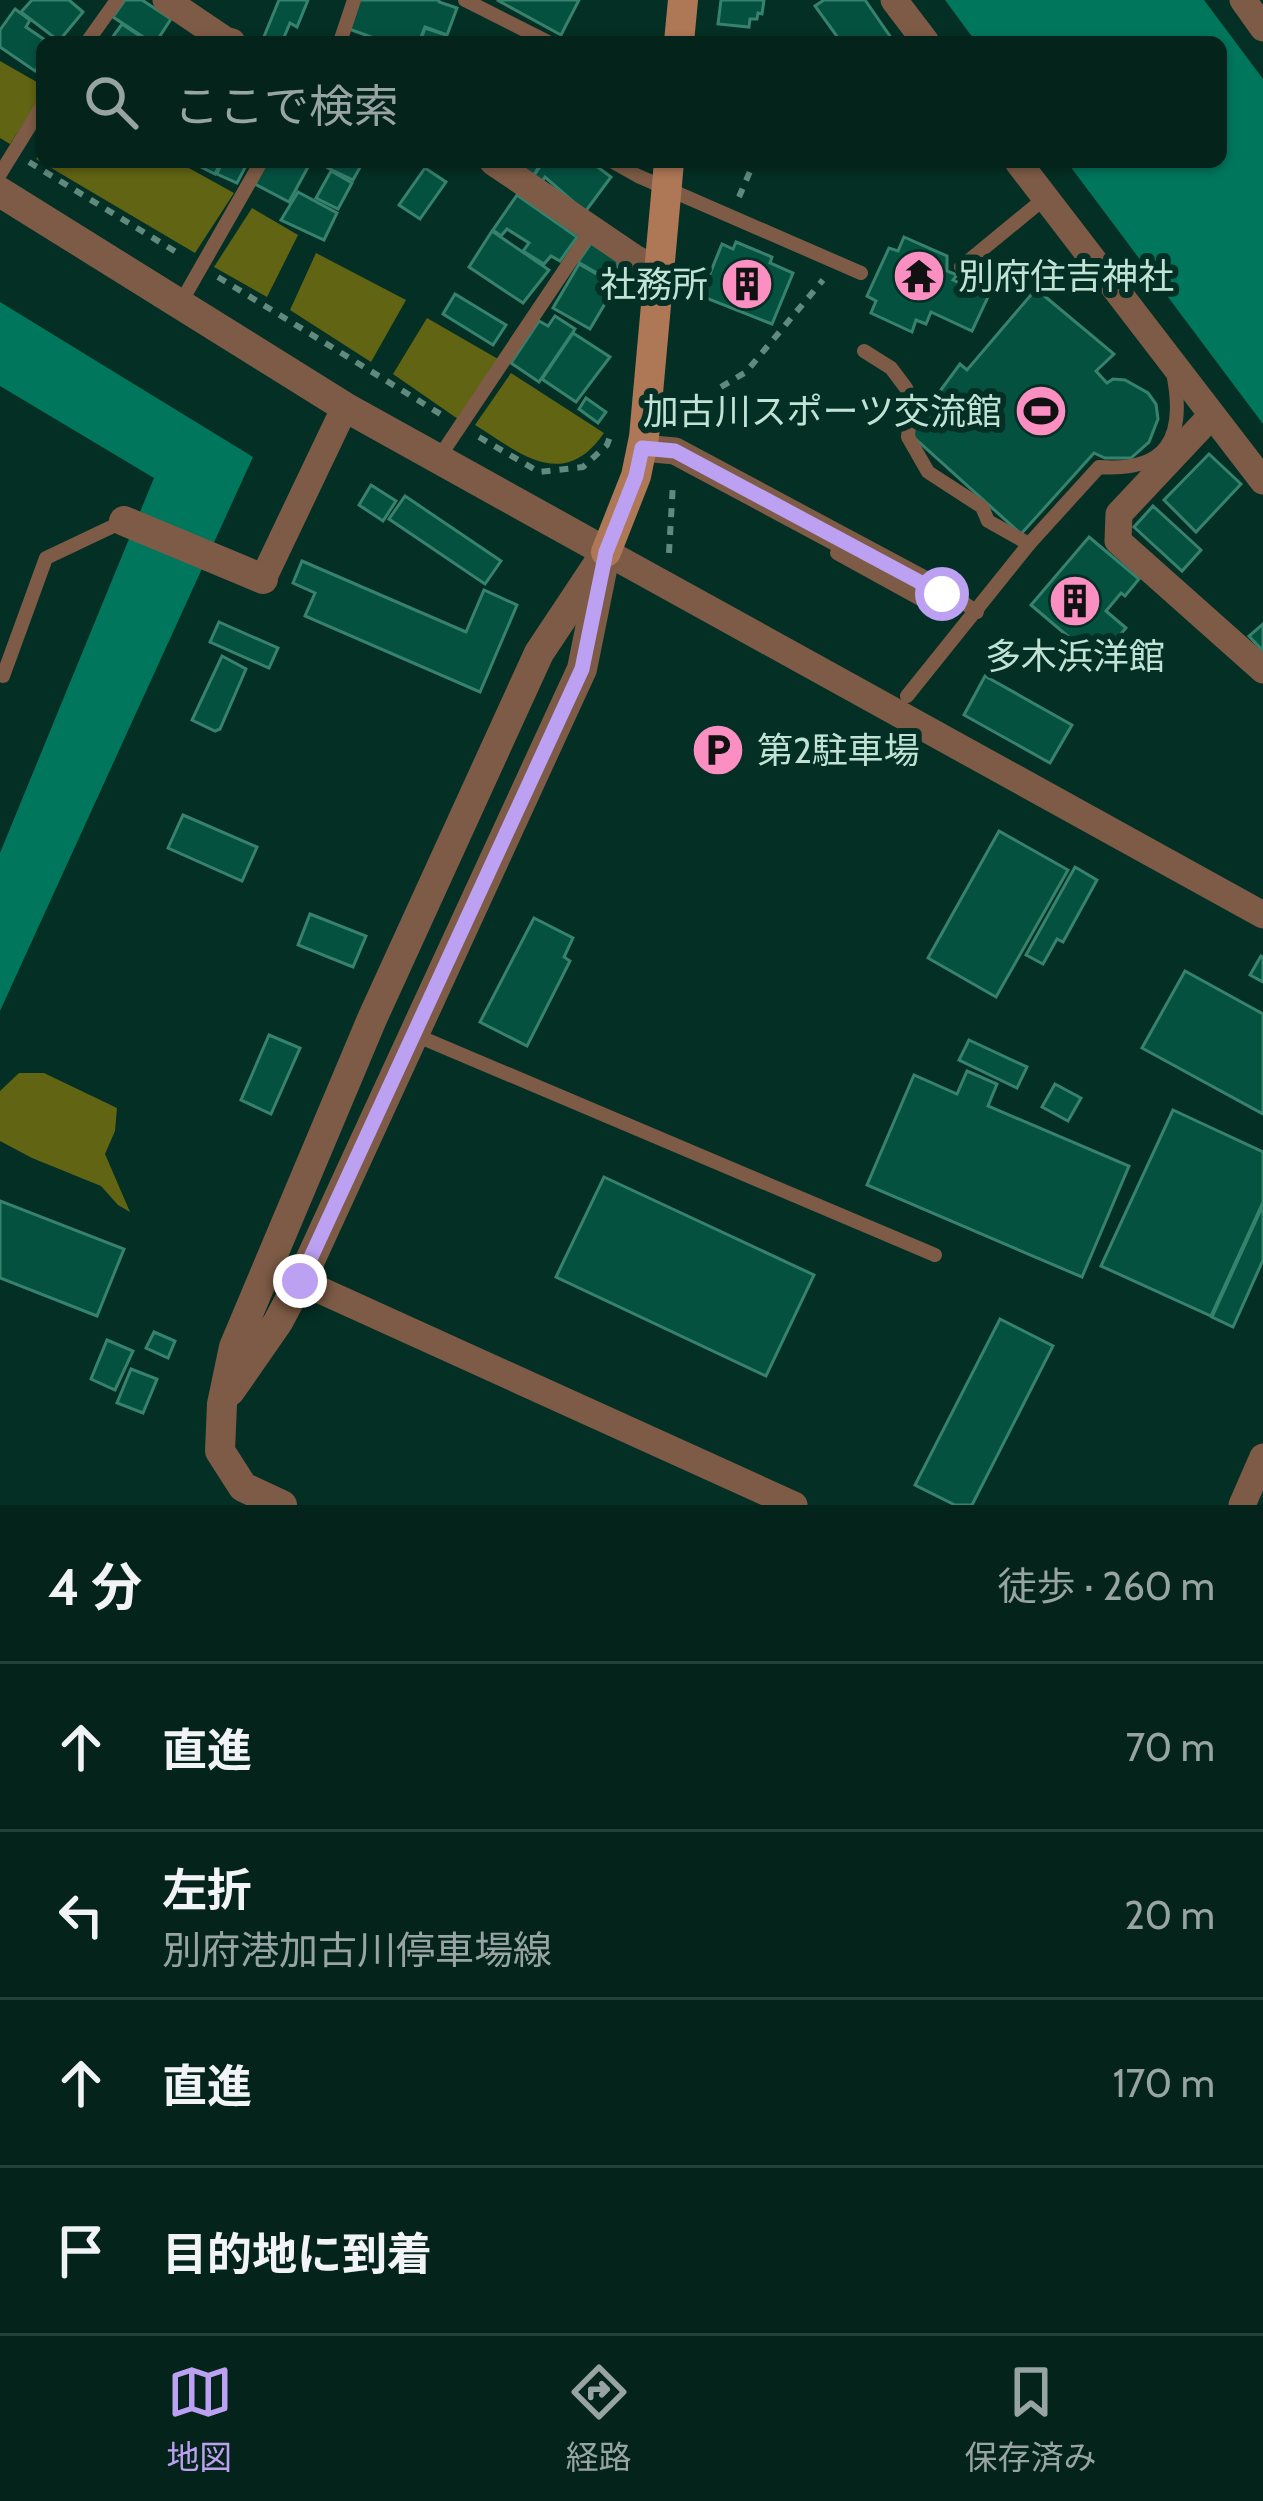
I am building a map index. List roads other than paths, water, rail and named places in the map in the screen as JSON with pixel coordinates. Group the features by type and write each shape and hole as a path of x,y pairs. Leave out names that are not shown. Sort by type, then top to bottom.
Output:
{"main road":[{"path":"679,36 682,0"},
{"path":"606,552 636,476 649,407 668,175"}],"street":[{"path":"166,0 219,36"},
{"path":"894,0 921,36"},
{"path":"1243,0 1263,28"},
{"path":"502,168 660,272"},
{"path":"1022,168 1263,481"},
{"path":"0,193 345,406 1263,915"},
{"path":"124,521 263,579 345,406"},
{"path":"1212,416 1119,514 1118,541 1263,670"},
{"path":"642,448 675,451 942,594"},
{"path":"282,1505 243,1487 220,1451 222,1404 234,1347 372,1019 539,653 606,552"},
{"path":"222,1404 300,1281 582,669 606,552"},
{"path":"372,1019 413,1034"},
{"path":"300,1281 794,1505"},
{"path":"1242,1505 1263,1457"}],"lane":[{"path":"91,36 117,0"},
{"path":"342,36 354,0"},
{"path":"465,0 536,36"},
{"path":"0,174 36,116"},
{"path":"180,304 258,168"},
{"path":"638,168 668,175 731,216 860,273"},
{"path":"961,267 1045,198"},
{"path":"438,459 592,230"},
{"path":"864,351 891,368 906,388 911,400 908,437 928,472 982,507 988,521 1029,544"},
{"path":"907,696 1029,544 1099,466 1138,465 1163,451 1179,420 1172,363"},
{"path":"675,463 946,613 958,599 977,611"},
{"path":"1,678 46,558 124,521"},
{"path":"413,1034 934,1256"}],"place":[{"name":"別府住吉神社","path":"919,276"},
{"name":"社務所","path":"747,284"},
{"name":"加古川スポーツ交流館","path":"1041,411"},
{"name":"多木浜洋館","path":"1075,601"},
{"name":"第2駐車場","path":"718,750"}]}
